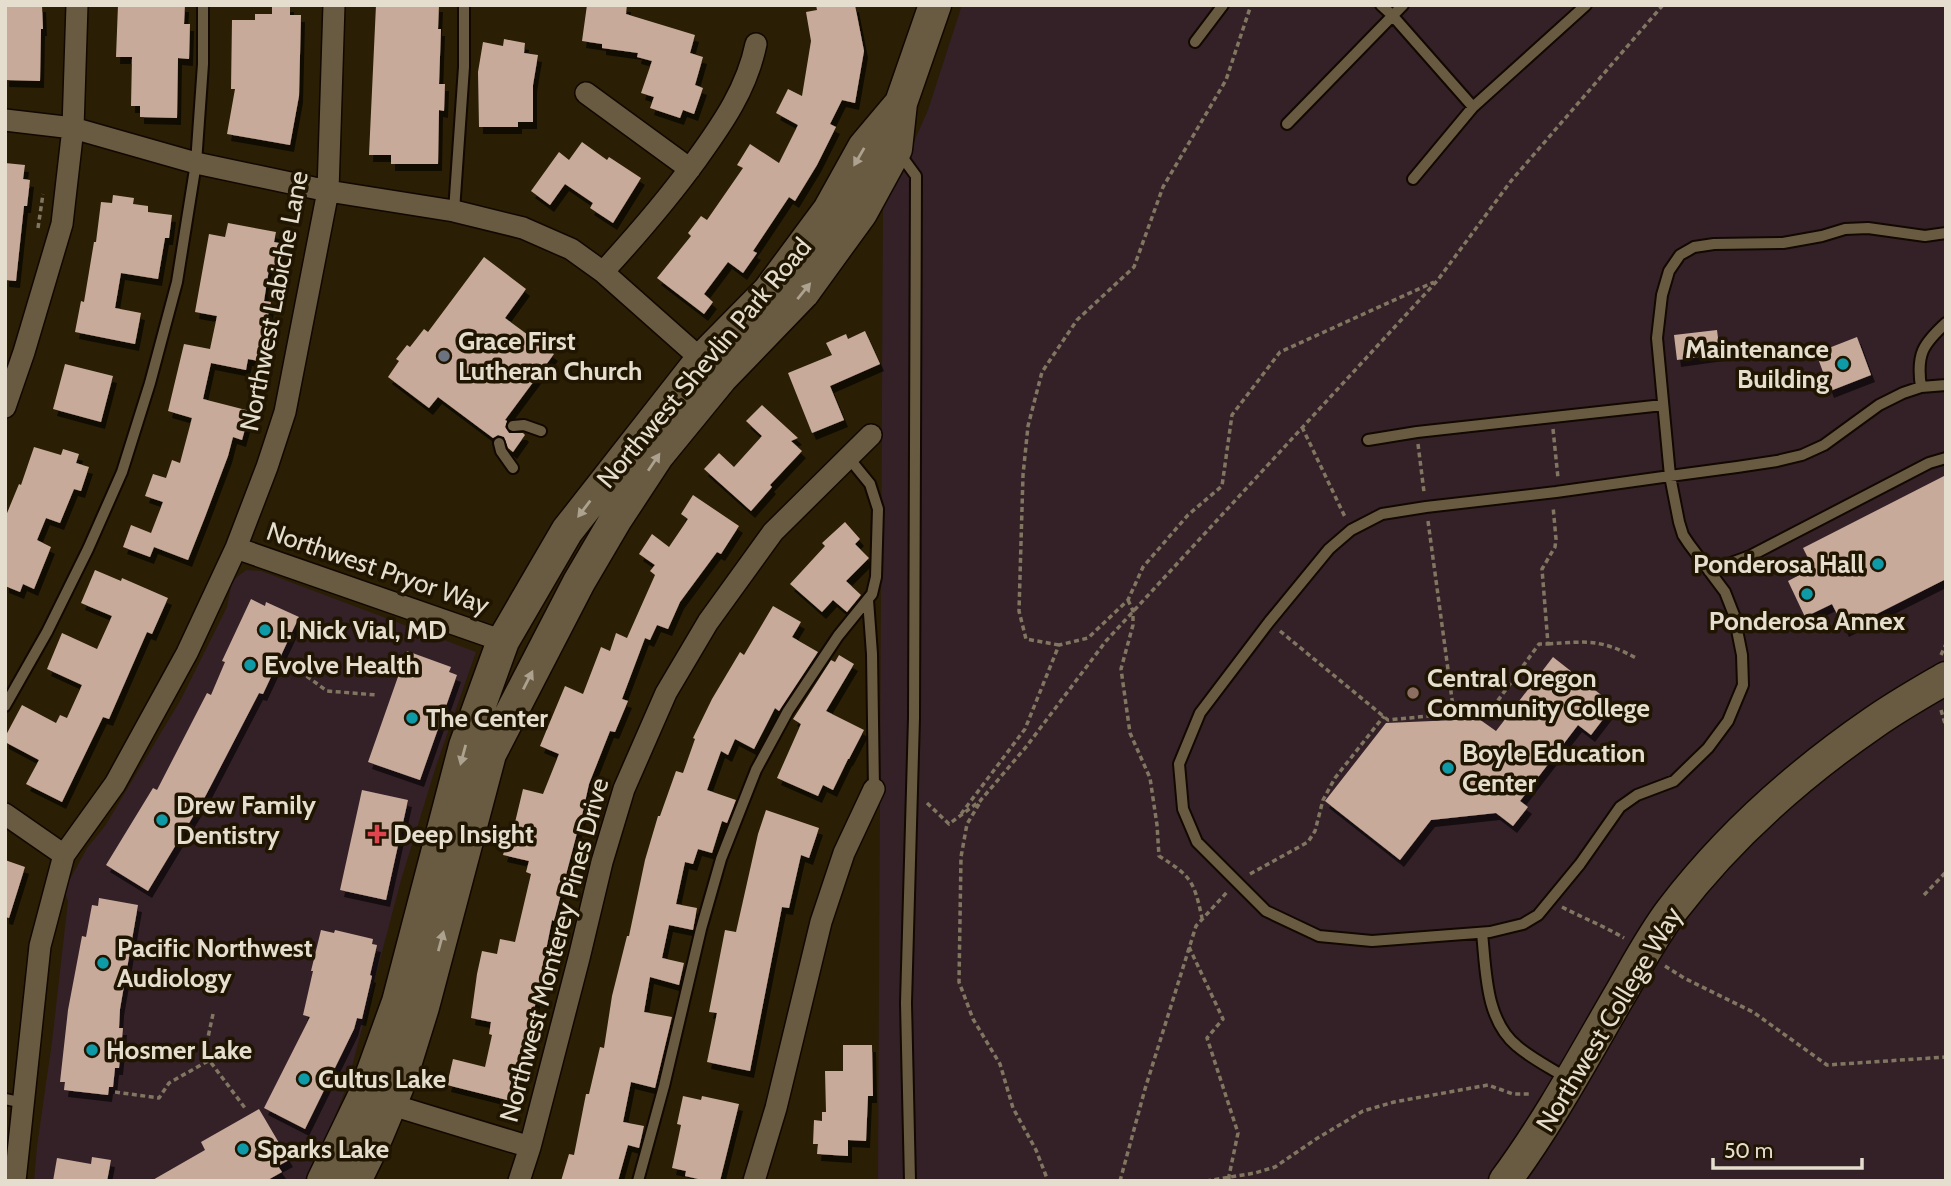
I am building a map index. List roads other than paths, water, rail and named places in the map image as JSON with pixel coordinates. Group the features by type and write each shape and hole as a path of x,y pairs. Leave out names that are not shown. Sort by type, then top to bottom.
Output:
{"main road":[{"name":"Northwest Shevlin Park Road","path":"323,1181 377,1100 400,1081 423,1007 490,754 579,582 711,369 803,293 861,213 896,149 901,103 935,5"},
{"name":"Northwest Shevlin Park Road","path":"355,1181 377,1100 398,1002 465,746 503,641 567,531 711,369 829,210 864,148 901,103"},
{"name":"Northwest College Way","path":"1505,1181 1532,1143 1644,952 1671,911 1712,862 1775,801 1874,722 1943,692"}],"street":[{"path":"5,407 62,224 73,128 77,5"},
{"name":"Northwest Labiche Lane","path":"15,1181 15,1101 40,946 64,855 121,772 187,653 236,548 285,412 328,191 334,5"},
{"path":"603,272 653,217 720,127 746,81 756,44"},
{"path":"586,93 690,169"},
{"path":"5,120 73,128 195,163 328,191 454,211 523,228 571,249 603,272 711,369"},
{"name":"Northwest Monterey Pines Drive","path":"519,1181 602,862 624,789 666,693 708,622 773,533 871,435"},
{"name":"Northwest Pryor Way","path":"236,548 503,641"},
{"path":"754,1181 776,1108 821,922 844,853 874,789"},
{"path":"5,814 64,855"},
{"path":"377,1100 530,1147"}],"lane":[{"path":"5,706 76,572 122,472 150,383 177,282 195,163 204,64 203,5"},
{"path":"454,211 464,67 464,5"},
{"path":"1195,42 1223,5"},
{"path":"1381,5 1473,107"},
{"path":"1287,124 1403,5"},
{"path":"1413,179 1473,107 1586,5"},
{"path":"896,149 916,176 913,790 906,1003 910,1181"},
{"path":"1946,233 1925,236 1868,228 1845,229 1783,243 1694,247 1681,255 1669,271 1662,295 1657,338 1670,476 1684,535 1725,592 1734,615 1742,655 1743,685 1728,721 1708,748 1674,781 1637,795 1620,807 1580,864 1538,915 1523,924 1482,933 1372,941 1319,936 1266,911 1197,842 1183,809 1179,764 1200,713 1329,549 1351,530 1381,514 1556,492 1670,476 1777,461 1824,445 1879,405 1922,387 1946,385"},
{"path":"1922,387 1918,369 1921,355 1929,338 1946,323"},
{"path":"1368,440 1417,432 1663,405"},
{"path":"513,426 524,425 541,432"},
{"path":"499,443 501,451 513,468"},
{"path":"638,1181 721,859 756,770 788,711 838,636 872,594 876,577 877,509 870,484 848,457"},
{"path":"1709,571 1750,556 1929,463 1946,458"},
{"path":"868,600 872,654 874,789"},
{"path":"1482,933 1489,993 1498,1023 1515,1045 1564,1090"}],"place":[{"name":"Grace First Lutheran Church","path":"444,356"},
{"name":"Maintenance Building","path":"1843,364"},
{"name":"Ponderosa Hall","path":"1878,564"},
{"name":"Ponderosa Annex","path":"1807,594"},
{"name":"I. Nick Vial, MD","path":"265,630"},
{"name":"Evolve Health","path":"250,665"},
{"name":"Central Oregon Community College","path":"1413,693"},
{"name":"The Center","path":"412,718"},
{"name":"Boyle Education Center","path":"1448,768"},
{"name":"Drew Family Dentistry","path":"162,820"},
{"name":"Deep Insight","path":"377,834"},
{"name":"Pacific Northwest Audiology","path":"103,963"},
{"name":"Hosmer Lake","path":"92,1050"},
{"name":"Cultus Lake","path":"304,1079"},
{"name":"Sparks Lake","path":"243,1149"}]}
